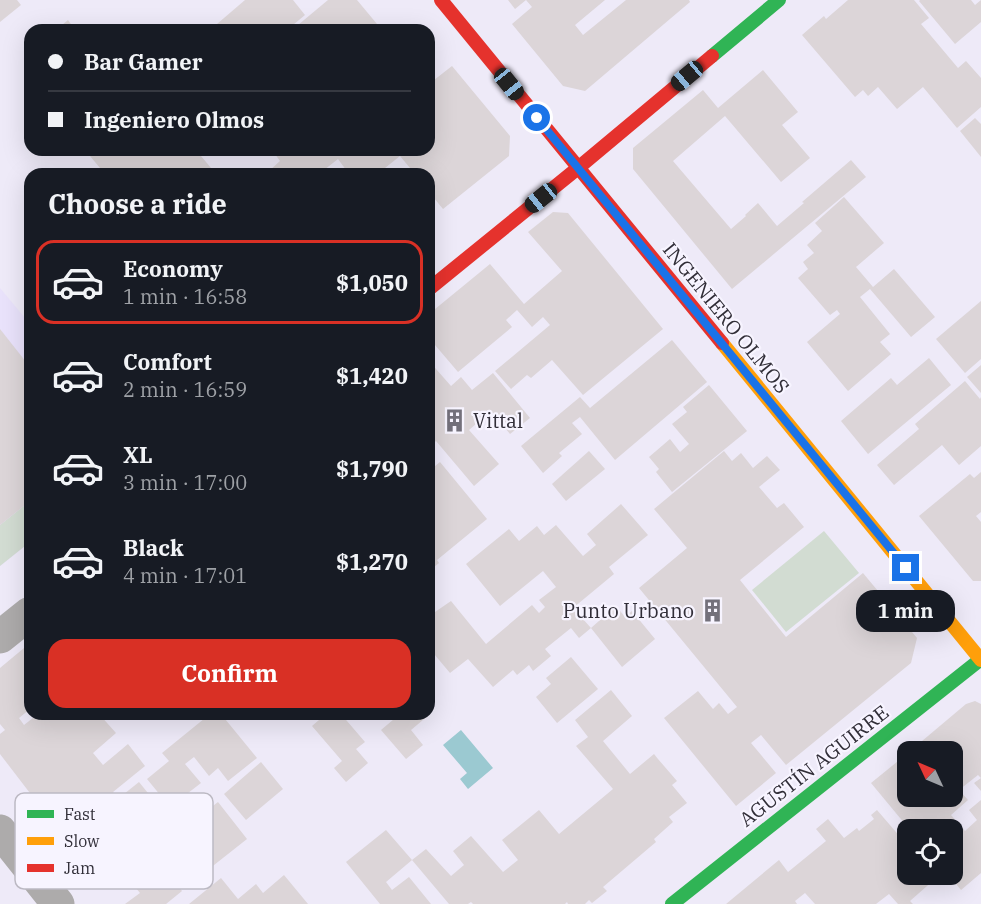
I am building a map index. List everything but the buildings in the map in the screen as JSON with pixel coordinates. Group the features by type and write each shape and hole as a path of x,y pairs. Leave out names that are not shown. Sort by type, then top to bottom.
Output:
{"street":[{"name":"INGENIERO OLMOS","path":"441,0 981,659"},
{"path":"435,284 779,0"},
{"path":"0,637 24,618"},
{"name":"AGUSTÍN AGUIRRE","path":"672,904 981,659"},
{"path":"0,831 15,850"},
{"path":"46,889 58,904"}],"shaded area":[{"path":"0,288 24,317 24,547 0,566"},
{"path":"24,506 24,547 0,566 0,525"},
{"path":"824,531 859,573 786,632 752,590"}],"water":[{"path":"461,730 493,768 468,789 460,779 467,773 443,745"}],"traffic: fast":[{"path":"712,56 779,0"},
{"path":"672,904 981,659"}],"traffic: slow":[{"path":"722,343 981,660"}],"traffic: jam":[{"path":"441,0 722,343"},
{"path":"435,284 712,56"}],"place":[{"name":"Vittal","path":"455,421"},
{"name":"Punto Urbano","path":"712,611"}],"route":[{"path":"537,118 906,568"}]}
